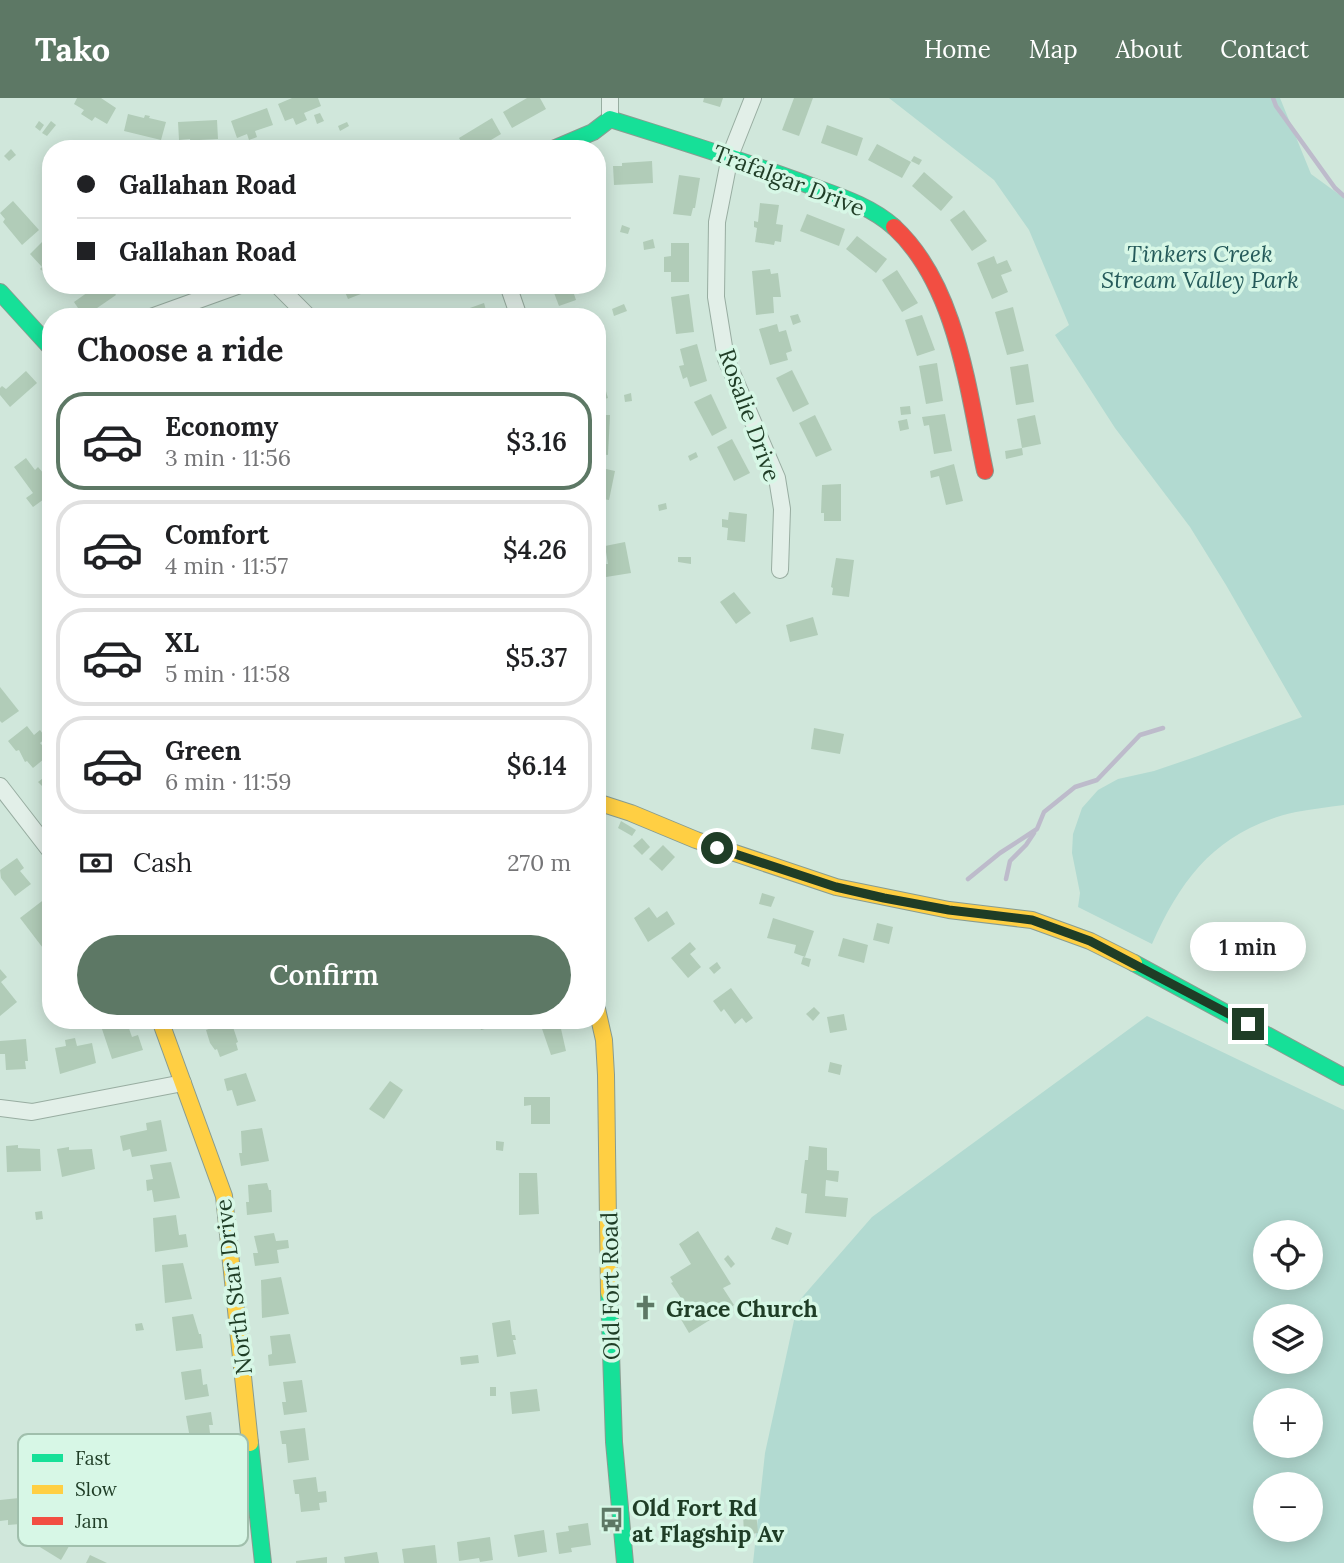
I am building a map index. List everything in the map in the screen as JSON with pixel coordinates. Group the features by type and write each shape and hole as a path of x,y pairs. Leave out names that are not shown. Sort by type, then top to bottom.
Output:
{"street":[{"path":"574,140 593,132 610,119 610,98"},
{"name":"Rosalie Drive","path":"753,98 730,156 716,222 716,297 726,359 777,478 782,509 780,570"},
{"name":"Trafalgar Drive","path":"610,119 730,156 851,201 880,215 902,235 940,289 958,344 985,471"},
{"path":"0,292 42,338"},
{"path":"176,308 215,294"},
{"path":"286,294 300,308"},
{"path":"0,786 42,840"},
{"path":"606,806 631,813 696,841 836,887 949,910 1032,920 1044,924 1090,941 1159,976 1344,1077"},
{"name":"North Star Drive","path":"163,1029 224,1196 263,1563"},
{"name":"Old Fort Road","path":"602,1029 606,1075 611,1349 625,1563"},
{"path":"0,1108 32,1112 183,1083"}],"green space":[{"name":"Tinkers Creek Stream Valley Park","path":"889,98 1280,98 1311,174 1344,198 1344,805 1296,812 1269,820 1245,830 1225,843 1190,877 1176,897 1152,944 1078,907 1080,893 1072,853 1073,834 1082,808 1098,790 1118,779 1154,771 1302,717 1190,527 1115,428 1055,335 1069,325 1029,230 994,180"},
{"path":"1147,1016 1344,1110 1344,1563 753,1563 765,1453 798,1302 872,1217"}],"building":[{"path":"77,98 101,98 116,108 107,124 95,117 92,121 81,114 84,110 74,104"},
{"path":"292,98 318,98 321,106 304,113 307,120 296,125 293,118 285,121 278,104"},
{"path":"527,98 540,98 546,109 512,128 503,112"},
{"path":"704,98 723,98 720,107 703,102"},
{"path":"794,98 813,98 799,136 782,130"},
{"path":"267,108 273,125 255,131 257,137 249,140 247,134 237,138 231,121"},
{"path":"320,113 324,121 317,124 314,115"},
{"path":"128,114 144,118 145,115 150,116 149,118 166,122 161,140 124,131"},
{"path":"492,118 501,134 491,140 459,138"},
{"path":"217,120 218,139 179,140 178,122"},
{"path":"39,121 44,125 40,131 35,127"},
{"path":"51,121 56,125 47,136 42,133"},
{"path":"347,122 349,126 340,131 338,126"},
{"path":"827,125 863,138 857,156 821,143"},
{"path":"877,144 911,162 902,178 868,160"},
{"path":"11,149 16,155 9,161 4,156"},
{"path":"914,156 922,160 919,165 911,161"},
{"path":"652,161 653,183 614,185 613,166"},
{"path":"924,172 953,197 941,211 912,186"},
{"path":"679,175 700,178 691,216 673,214"},
{"path":"13,201 39,230 22,245 3,222 5,219 0,213"},
{"path":"760,203 779,205 776,224 783,225 781,242 775,241 774,245 755,242 757,228 754,227 754,221 758,222"},
{"path":"964,210 987,241 972,251 950,220"},
{"path":"807,214 845,229 839,246 800,231"},
{"path":"622,225 630,228 628,234 620,232"},
{"path":"857,236 887,259 876,273 846,249"},
{"path":"653,239 655,248 644,250 643,242"},
{"path":"42,242 42,267 30,254"},
{"path":"671,243 689,243 689,282 671,282 671,272 664,272 664,257 671,256"},
{"path":"994,256 997,264 1007,260 1012,271 1001,275 1008,292 992,299 977,263"},
{"path":"770,269 771,274 778,273 781,297 773,297 774,313 756,315 752,271"},
{"path":"897,270 918,303 902,312 882,280"},
{"path":"85,294 116,295 97,308 78,308 74,302"},
{"path":"346,294 361,294 348,299"},
{"path":"554,294 574,294 576,300 559,306"},
{"path":"689,294 694,332 676,334 671,297"},
{"path":"484,303 485,308 470,308"},
{"path":"624,304 627,311 614,316 612,309"},
{"path":"1013,307 1024,351 1007,355 995,312"},
{"path":"798,314 801,322 793,325 790,316"},
{"path":"922,315 935,350 917,356 905,320"},
{"path":"777,324 779,332 786,330 792,351 786,353 788,360 770,365 759,329"},
{"path":"697,344 707,381 690,387 687,377 683,379 679,366 684,365 680,349"},
{"path":"937,363 943,401 926,404 919,366"},
{"path":"1028,364 1034,402 1016,405 1010,367"},
{"path":"792,370 809,404 793,412 776,378"},
{"path":"26,371 37,383 10,407 0,395 0,388 2,386 6,389"},
{"path":"631,393 632,401 625,402 624,395"},
{"path":"711,394 727,428 712,436 694,402"},
{"path":"910,406 911,414 901,415 900,407"},
{"path":"945,414 952,451 934,454 929,425 924,426 922,417"},
{"path":"606,415 610,415 608,455"},
{"path":"815,415 832,450 816,457 799,423"},
{"path":"1035,415 1041,444 1022,448 1017,419"},
{"path":"907,419 909,429 900,431 898,421"},
{"path":"732,439 750,473 734,481 717,447"},
{"path":"1022,448 1023,455 1006,459 1005,451"},
{"path":"696,452 698,457 690,461 688,456"},
{"path":"26,458 35,470 38,467 42,472 42,500 33,507 26,498 33,493 14,467"},
{"path":"954,464 963,501 946,505 939,476 931,478 930,471"},
{"path":"606,469 615,471 609,500 606,500"},
{"path":"841,484 841,521 824,521 824,513 821,513 822,485"},
{"path":"666,503 667,509 659,511 658,505"},
{"path":"729,512 747,514 745,542 727,540 728,528 722,527 722,519 728,520"},
{"path":"625,542 631,573 606,577 606,546"},
{"path":"678,557 691,557 691,564 678,562"},
{"path":"836,558 854,560 849,597 832,595"},
{"path":"734,592 751,613 736,624 720,602"},
{"path":"813,617 818,635 790,642 786,625"},
{"path":"0,687 19,711 2,723 0,721"},
{"path":"27,726 34,735 40,730 42,761 33,768 8,741"},
{"path":"814,728 844,734 840,754 811,749"},
{"path":"621,821 636,830 632,836 618,828"},
{"path":"642,838 650,847 642,855 633,846"},
{"path":"663,845 675,857 662,871 649,859"},
{"path":"17,858 24,868 20,871 31,884 15,896 1,878 0,870"},
{"path":"762,893 775,897 771,907 759,904"},
{"path":"42,901 42,947 20,918"},
{"path":"649,907 657,918 667,911 675,924 648,942 634,918"},
{"path":"773,918 814,931 805,957 794,953 796,945 767,938"},
{"path":"877,923 893,927 889,944 873,940"},
{"path":"843,938 868,945 864,963 838,956"},
{"path":"690,942 696,949 690,954 701,967 688,978 671,958"},
{"path":"803,957 811,959 809,967 801,964"},
{"path":"717,962 721,968 714,974 709,968"},
{"path":"0,969 7,977 1,982 17,1002 0,1016"},
{"path":"731,988 753,1018 746,1023 742,1018 735,1024 724,1009 721,1012 713,1001"},
{"path":"814,1007 820,1013 813,1021 806,1014"},
{"path":"844,1014 847,1030 830,1033 827,1017"},
{"path":"102,1029 129,1029 132,1037 138,1035 143,1050 112,1059"},
{"path":"234,1029 238,1050 220,1057 217,1049 210,1043 206,1030"},
{"path":"542,1029 561,1029 566,1051 551,1055"},
{"path":"75,1038 77,1046 92,1043 96,1063 60,1074 55,1048 66,1046 65,1040"},
{"path":"26,1039 26,1069 6,1070 5,1054 0,1054 0,1041"},
{"path":"830,1062 842,1065 840,1075 828,1072"},
{"path":"246,1073 256,1101 237,1106 232,1090 227,1091 224,1079"},
{"path":"390,1081 403,1090 384,1119 369,1109"},
{"path":"524,1097 550,1097 550,1124 531,1124 531,1105 524,1106"},
{"path":"161,1120 167,1151 132,1157 130,1149 123,1151 120,1136 147,1130 146,1123"},
{"path":"262,1128 269,1161 241,1166 241,1131"},
{"path":"496,1141 504,1142 503,1151 496,1150"},
{"path":"18,1145 18,1148 40,1149 41,1171 7,1172 6,1146"},
{"path":"809,1146 827,1148 827,1170 839,1171 838,1182 826,1180 825,1196 848,1198 846,1217 805,1213 807,1194 801,1193"},
{"path":"69,1147 69,1150 92,1149 95,1169 62,1177 57,1149"},
{"path":"171,1162 180,1198 154,1202 152,1190 147,1191 146,1180 153,1179 150,1165"},
{"path":"519,1173 537,1173 539,1214 519,1215"},
{"path":"267,1183 271,1190 272,1212 247,1215 248,1185"},
{"path":"42,1211 43,1219 36,1220 35,1212"},
{"path":"176,1215 179,1235 186,1234 188,1247 155,1252 153,1218"},
{"path":"776,1227 792,1233 788,1245 771,1239"},
{"path":"698,1231 731,1284 723,1288 734,1305 689,1333 672,1304 681,1298 670,1277 691,1264 679,1244"},
{"path":"274,1233 276,1241 288,1240 289,1248 277,1250 279,1263 255,1266 253,1253 258,1253 254,1236"},
{"path":"728,1255 735,1264 731,1268 724,1259"},
{"path":"183,1263 192,1299 165,1303 162,1265"},
{"path":"281,1277 289,1314 262,1318 261,1280"},
{"path":"193,1314 203,1348 176,1351 172,1317"},
{"path":"510,1320 512,1335 515,1335 516,1340 513,1340 516,1354 497,1357 492,1323"},
{"path":"142,1323 144,1330 136,1331 135,1324"},
{"path":"290,1334 296,1363 269,1366 268,1355 272,1354 270,1336"},
{"path":"478,1355 479,1363 461,1365 460,1357"},
{"path":"201,1369 203,1385 207,1384 209,1396 185,1400 181,1372"},
{"path":"302,1380 307,1412 284,1415 282,1402 286,1402 283,1382"},
{"path":"490,1387 496,1387 496,1396 490,1396"},
{"path":"537,1389 540,1411 512,1414 510,1392"},
{"path":"211,1412 213,1425 209,1425 210,1434 189,1434 186,1416"},
{"path":"305,1428 309,1460 288,1463 286,1444 282,1444 280,1431"},
{"path":"316,1477 318,1492 326,1491 327,1502 319,1503 320,1510 301,1512 299,1494 295,1494 293,1480"},
{"path":"18,1498 18,1524 8,1525 8,1520 0,1521 0,1500"},
{"path":"756,1511 758,1533 744,1535 743,1512"},
{"path":"588,1523 591,1545 571,1548 572,1552 559,1554 556,1533 569,1531 568,1526"},
{"path":"544,1530 547,1552 518,1557 514,1535"},
{"path":"490,1537 493,1560 480,1562 479,1558 459,1561 457,1542"},
{"path":"435,1545 437,1563 404,1563 402,1549"},
{"path":"38,1546 69,1546 61,1560"},
{"path":"377,1552 379,1563 345,1563 344,1557"},
{"path":"90,1555 107,1563 86,1563"},
{"path":"327,1557 327,1563 296,1563 296,1561"}],"waterway":[{"path":"1273,98 1335,188 1344,196"},
{"path":"968,879 1000,853 1037,829 1044,812 1075,787 1097,780 1140,735 1163,728"},
{"path":"1006,879 1010,861 1034,833"}],"traffic: fast":[{"path":"574,140 593,132 610,119 751,164 836,195 860,205 894,227"},
{"path":"0,292 42,338"},
{"path":"1134,963 1344,1077"},
{"path":"609,1293 614,1442 625,1563"},
{"path":"250,1443 263,1563"}],"traffic: slow":[{"path":"606,805 696,840 836,887 949,910 1032,920 1090,941 1134,963"},
{"path":"163,1029 224,1196 250,1443"},
{"path":"602,1029 606,1075 609,1293"}],"traffic: jam":[{"path":"894,227 915,251 932,278 946,309 965,374 985,471"}],"place":[{"name":"Grace Church","path":"646,1308"},
{"name":"Old Fort Rd at Flagship Av","path":"612,1520"}],"route":[{"path":"717,848 836,887 884,898 949,910 1032,920 1090,941 1248,1024"}]}
